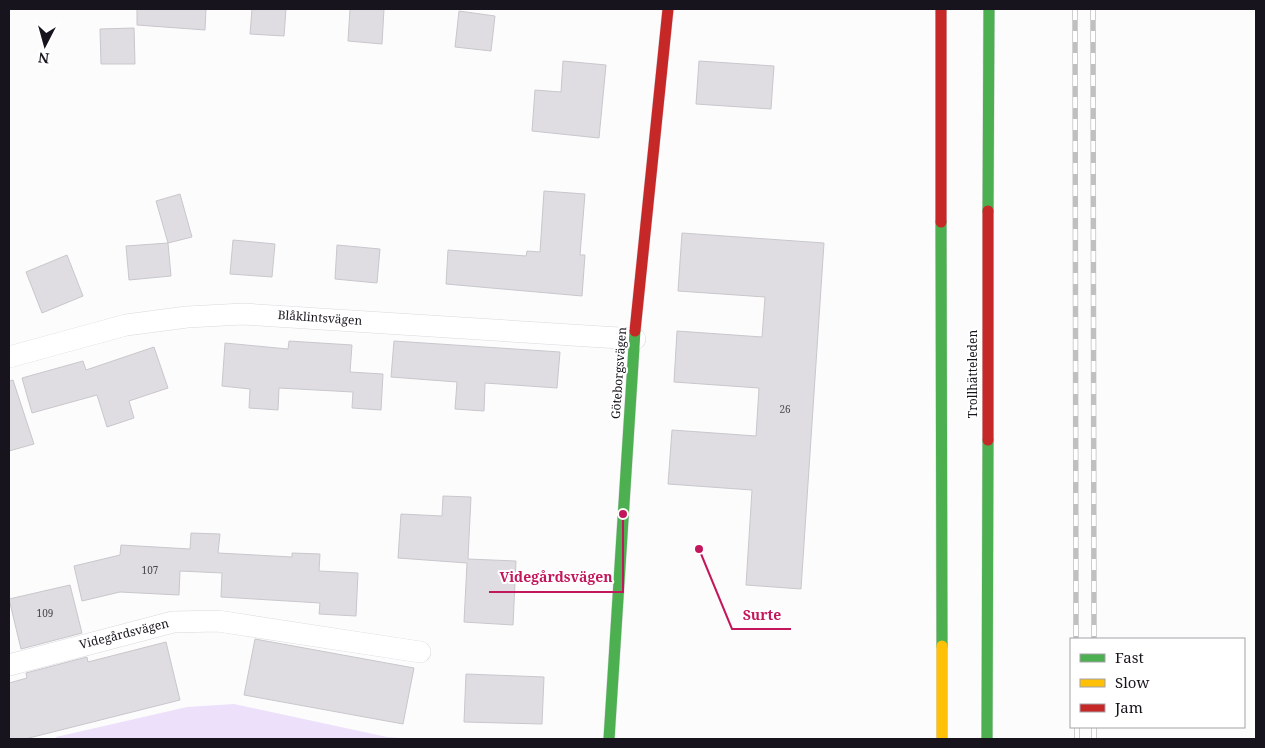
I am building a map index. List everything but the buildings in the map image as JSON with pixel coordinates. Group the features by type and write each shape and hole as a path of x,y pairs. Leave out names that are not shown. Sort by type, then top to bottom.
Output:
{"main road":[{"name":"Göteborgsvägen","path":"609,739 635,339 648,177 668,9"},
{"path":"941,9 942,739"},
{"name":"Trollhätteleden","path":"987,739 989,9"}],"street":[{"name":"Blåklintsvägen","path":"9,357 126,325 188,317 243,314 635,339"},
{"name":"Videgårdsvägen","path":"9,665 173,622 218,621 420,652"}],"shaded area":[{"path":"234,704 387,737 415,739 57,739 56,737 187,707"}],"railway":[{"path":"1075,9 1076,638"},
{"path":"1093,9 1094,638"},
{"path":"1077,728 1077,739"},
{"path":"1094,728 1094,739"}],"traffic: fast":[{"path":"988,211 989,9"},
{"path":"941,222 942,646"},
{"path":"609,739 635,331"},
{"path":"987,739 988,440"}],"traffic: slow":[{"path":"942,646 942,739"}],"traffic: jam":[{"path":"635,331 668,9"},
{"path":"941,9 941,222"},
{"path":"988,211 988,440"}],"place":[{"name":"Videgårdsvägen","path":"623,514"},
{"name":"Surte","path":"699,549"}]}
